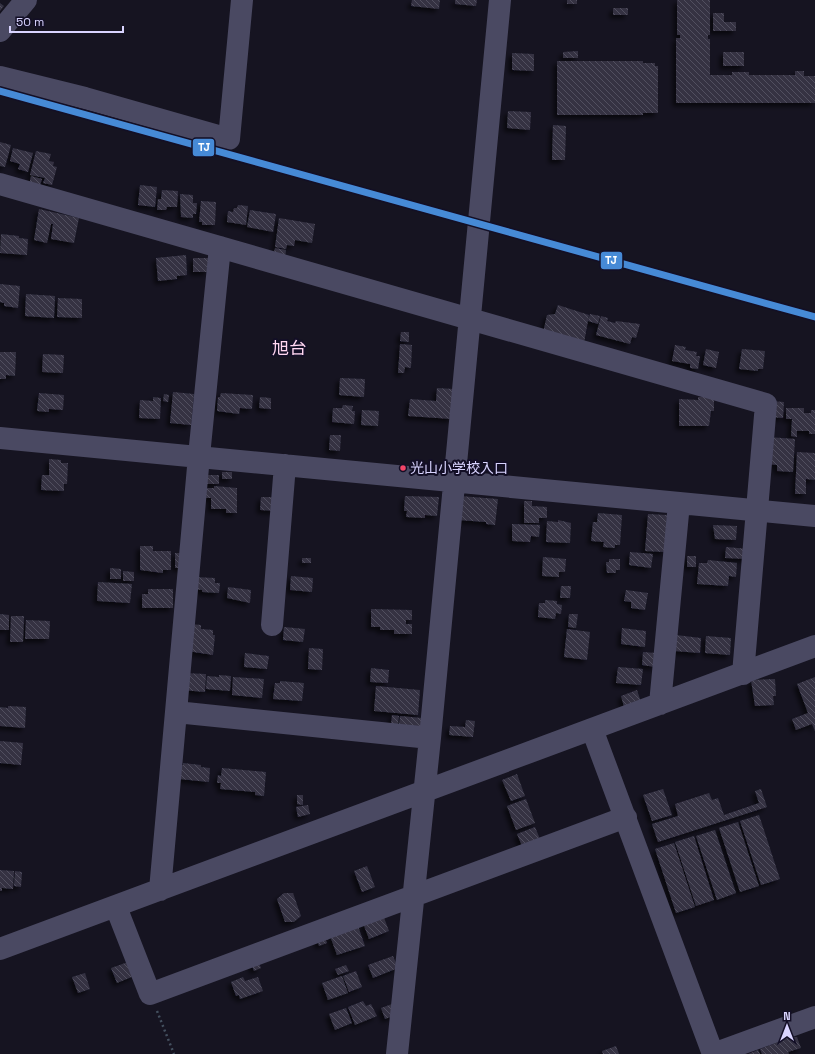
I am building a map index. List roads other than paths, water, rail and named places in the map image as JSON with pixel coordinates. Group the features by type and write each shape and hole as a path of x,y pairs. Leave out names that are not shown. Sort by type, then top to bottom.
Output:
{"street":[{"path":"0,31 26,0"},
{"path":"0,77 85,98 229,139 242,0"},
{"path":"397,1054 414,896 423,791 430,738 500,0"},
{"path":"0,184 766,404 743,674"},
{"path":"160,890 199,456 220,247"},
{"path":"0,438 815,516"},
{"path":"272,625 285,465"},
{"path":"660,704 679,503"},
{"path":"0,949 815,646"},
{"path":"176,712 430,738"},
{"path":"592,729 626,816 713,1054 815,1017"},
{"path":"116,907 150,994 626,816"}],"place":[{"name":"光山小学校入口","path":"403,468"}],"district":[{"name":"旭台","path":"289,348"}]}
